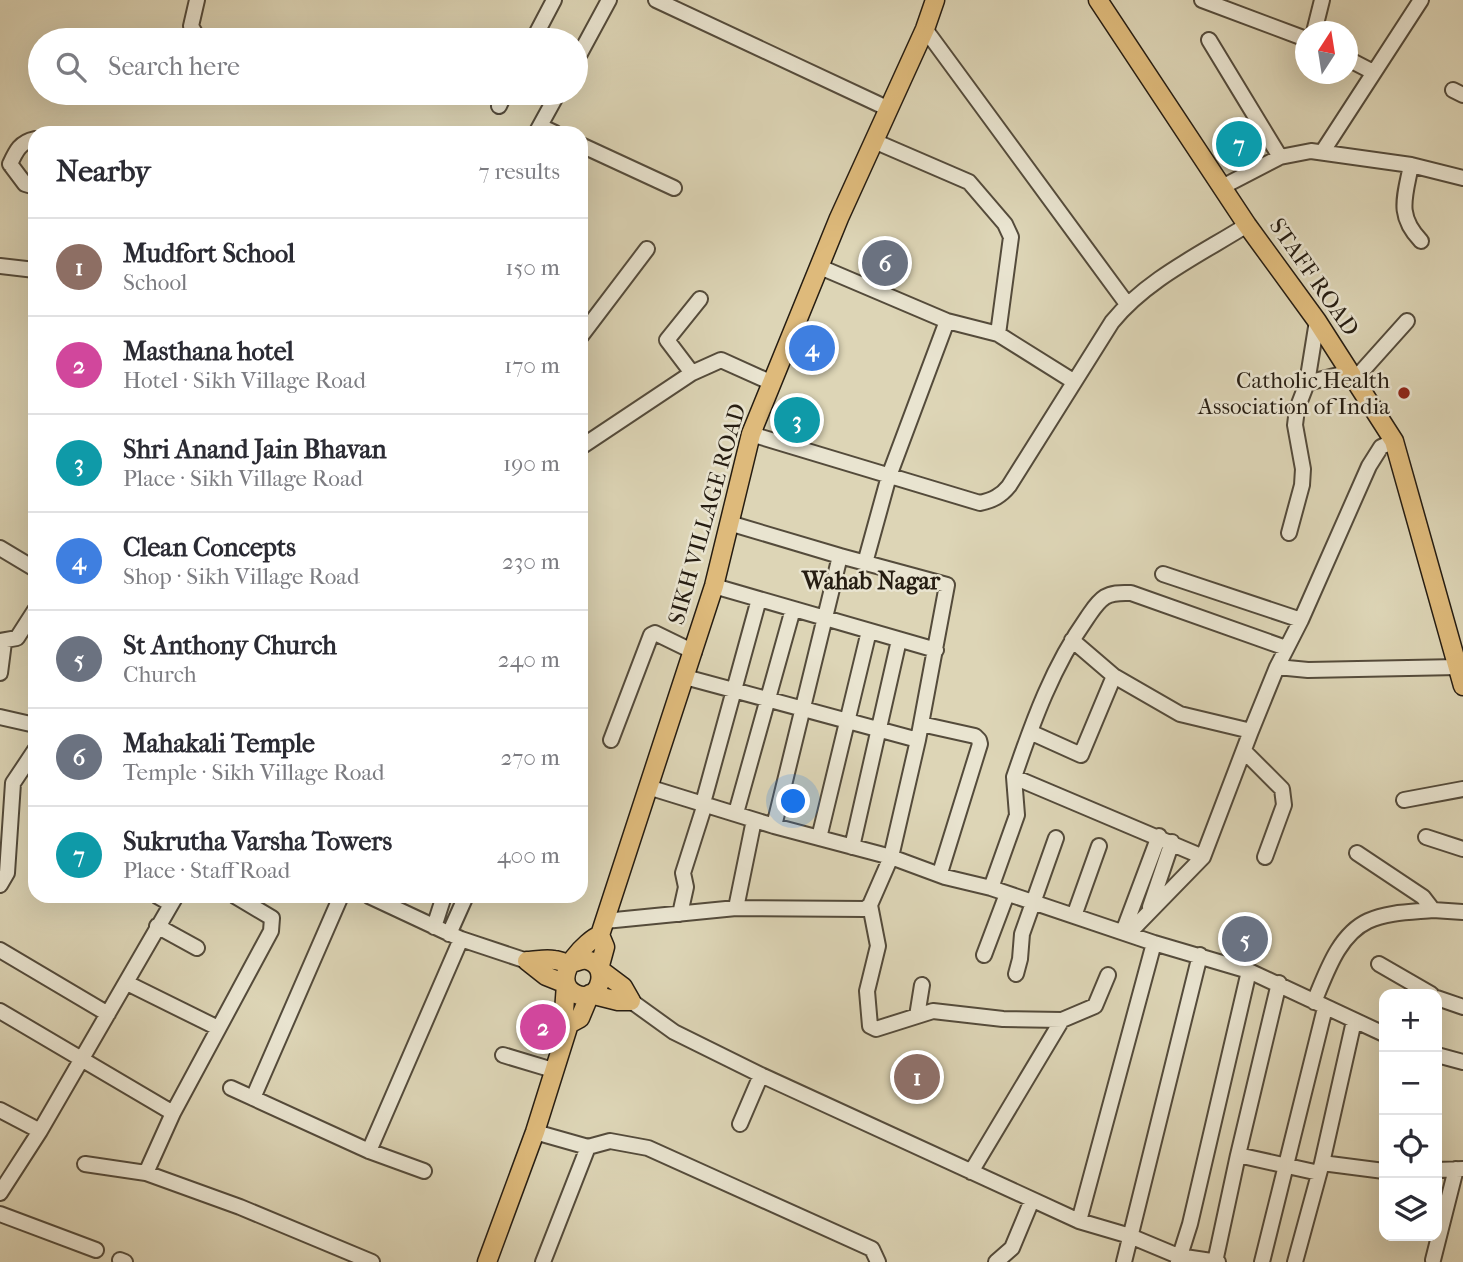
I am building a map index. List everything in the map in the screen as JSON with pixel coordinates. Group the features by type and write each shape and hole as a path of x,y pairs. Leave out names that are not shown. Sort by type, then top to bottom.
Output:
{"main road":[{"name":"SIKH VILLAGE ROAD","path":"603,928 714,586 751,435 935,0"},
{"name":"STAFF ROAD","path":"1098,0 1224,186 1247,225 1317,321 1394,441 1463,686"},
{"path":"487,1262 535,1132 569,1024 564,1012 565,973 589,939 603,928"},
{"path":"569,1024 580,1018 590,994 601,981 599,969 605,947 603,928"},
{"path":"551,959 571,964 586,960 623,987 631,1001 618,1001 590,994 578,995 566,984 546,976 527,961 551,959"}],"street":[{"path":"192,28 197,0"},
{"path":"539,28 554,0"},
{"path":"588,39 609,0"},
{"path":"656,0 889,109"},
{"path":"1202,0 1295,35"},
{"path":"1317,21 1322,0"},
{"path":"1323,151 1421,0"},
{"path":"925,29 1127,304"},
{"path":"1209,40 1280,157"},
{"path":"1358,64 1373,72"},
{"path":"540,126 551,105"},
{"path":"28,141 5,164 28,185"},
{"path":"874,141 969,182 1005,224 1011,237 998,334"},
{"path":"588,148 674,188"},
{"path":"1224,186 1280,157 1297,152 1323,151 1411,165 1463,178"},
{"path":"1411,165 1403,210 1409,229 1421,241"},
{"path":"751,435 981,503 992,500 1009,486 1073,381 1112,321 1127,304 1143,290 1247,225"},
{"path":"588,327 647,249"},
{"path":"0,266 28,269"},
{"path":"820,267 947,321 998,334 1073,381"},
{"path":"692,373 667,340 700,299"},
{"path":"865,563 889,477 947,321"},
{"path":"1289,533 1302,477 1295,425 1297,409 1307,383 1317,321"},
{"path":"1307,383 1353,375 1407,321"},
{"path":"588,442 692,373 721,360 772,383"},
{"path":"1125,933 1203,857 1276,667 1301,620 1369,466 1381,447 1394,441"},
{"path":"603,928 680,914 736,908 865,909 870,905 891,857 918,740 947,585 729,523"},
{"path":"0,548 28,565"},
{"path":"774,826 840,556"},
{"path":"1163,574 1301,620"},
{"path":"714,586 936,650"},
{"path":"991,888 1017,815 1014,777 1030,732 1054,673 1072,640 1105,596 1118,592 1131,593 1286,648"},
{"path":"680,914 686,887 683,873 759,599"},
{"path":"736,813 793,609"},
{"path":"0,673 2,642 17,638 28,621"},
{"path":"819,838 869,631"},
{"path":"611,740 652,635 655,633 694,652"},
{"path":"852,847 899,640"},
{"path":"1072,640 1114,676 1180,714 1251,731"},
{"path":"1276,667 1308,670 1458,667"},
{"path":"1030,732 1081,755 1114,676"},
{"path":"685,677 918,740"},
{"path":"0,717 28,723"},
{"path":"921,724 975,736 980,744 940,873"},
{"path":"1244,751 1282,789 1285,797 1265,857"},
{"path":"0,885 8,873 13,783 28,760"},
{"path":"1014,777 1203,857"},
{"path":"648,787 774,826 891,857 940,873 944,877 991,888 1154,943 1249,971 1379,1032"},
{"path":"1404,800 1463,789"},
{"path":"736,908 754,820"},
{"path":"1426,837 1463,849"},
{"path":"1016,974 1020,959 1021,934 1056,838"},
{"path":"1148,911 1165,839"},
{"path":"1125,933 1165,839"},
{"path":"1074,916 1099,846"},
{"path":"1357,853 1423,897 1433,909"},
{"path":"984,954 1007,894"},
{"path":"0,1193 40,1131 171,903"},
{"path":"146,1173 173,1113 271,931 272,918 247,903"},
{"path":"253,1098 338,903"},
{"path":"384,903 455,936 527,961"},
{"path":"434,926 442,903"},
{"path":"369,1151 455,936 464,903"},
{"path":"870,905 878,946 867,991 870,1026 876,1029 933,1011 1003,1019 1062,1020 1095,1006 1108,975"},
{"path":"1262,1262 1331,962 1348,936 1367,921 1390,914 1433,909 1463,912"},
{"path":"157,926 197,948"},
{"path":"1079,1221 1154,943"},
{"path":"0,950 108,1014"},
{"path":"1124,1262 1200,955"},
{"path":"1379,964 1422,989"},
{"path":"1178,1259 1190,1224 1249,971"},
{"path":"127,983 218,1028"},
{"path":"631,1001 674,1031 761,1075 1079,1221 1130,1236 1178,1259 1216,1262 1238,1155 1279,983"},
{"path":"917,1016 922,985"},
{"path":"1442,1000 1463,1007"},
{"path":"0,1011 173,1113"},
{"path":"971,1172 1062,1020"},
{"path":"1295,1262 1321,1168 1354,1021"},
{"path":"503,1055 553,1070"},
{"path":"1442,1056 1463,1062"},
{"path":"740,1124 761,1075"},
{"path":"231,1088 369,1151 424,1171"},
{"path":"0,1110 40,1131"},
{"path":"535,1132 588,1147 610,1141 648,1148 872,1249 878,1262"},
{"path":"543,1262 588,1147"},
{"path":"1238,1155 1321,1168 1379,1171"},
{"path":"85,1164 146,1173 240,1207 372,1262"},
{"path":"1433,1260 1459,1169"},
{"path":"1002,1259 1012,1248 1032,1200"},
{"path":"0,1214 96,1250"}],"place":[{"name":"Sukrutha Varsha Towers","path":"1239,144"},
{"name":"Mahakali Temple","path":"885,263"},
{"name":"Clean Concepts","path":"812,348"},
{"name":"Catholic Health Association of India","path":"1404,393"},
{"name":"Shri Anand Jain Bhavan","path":"797,420"},
{"name":"St Anthony Church","path":"1245,939"},
{"name":"Masthana hotel","path":"543,1027"},
{"name":"Mudfort School","path":"917,1077"}],"district":[{"name":"Wahab Nagar","path":"871,581"}]}
